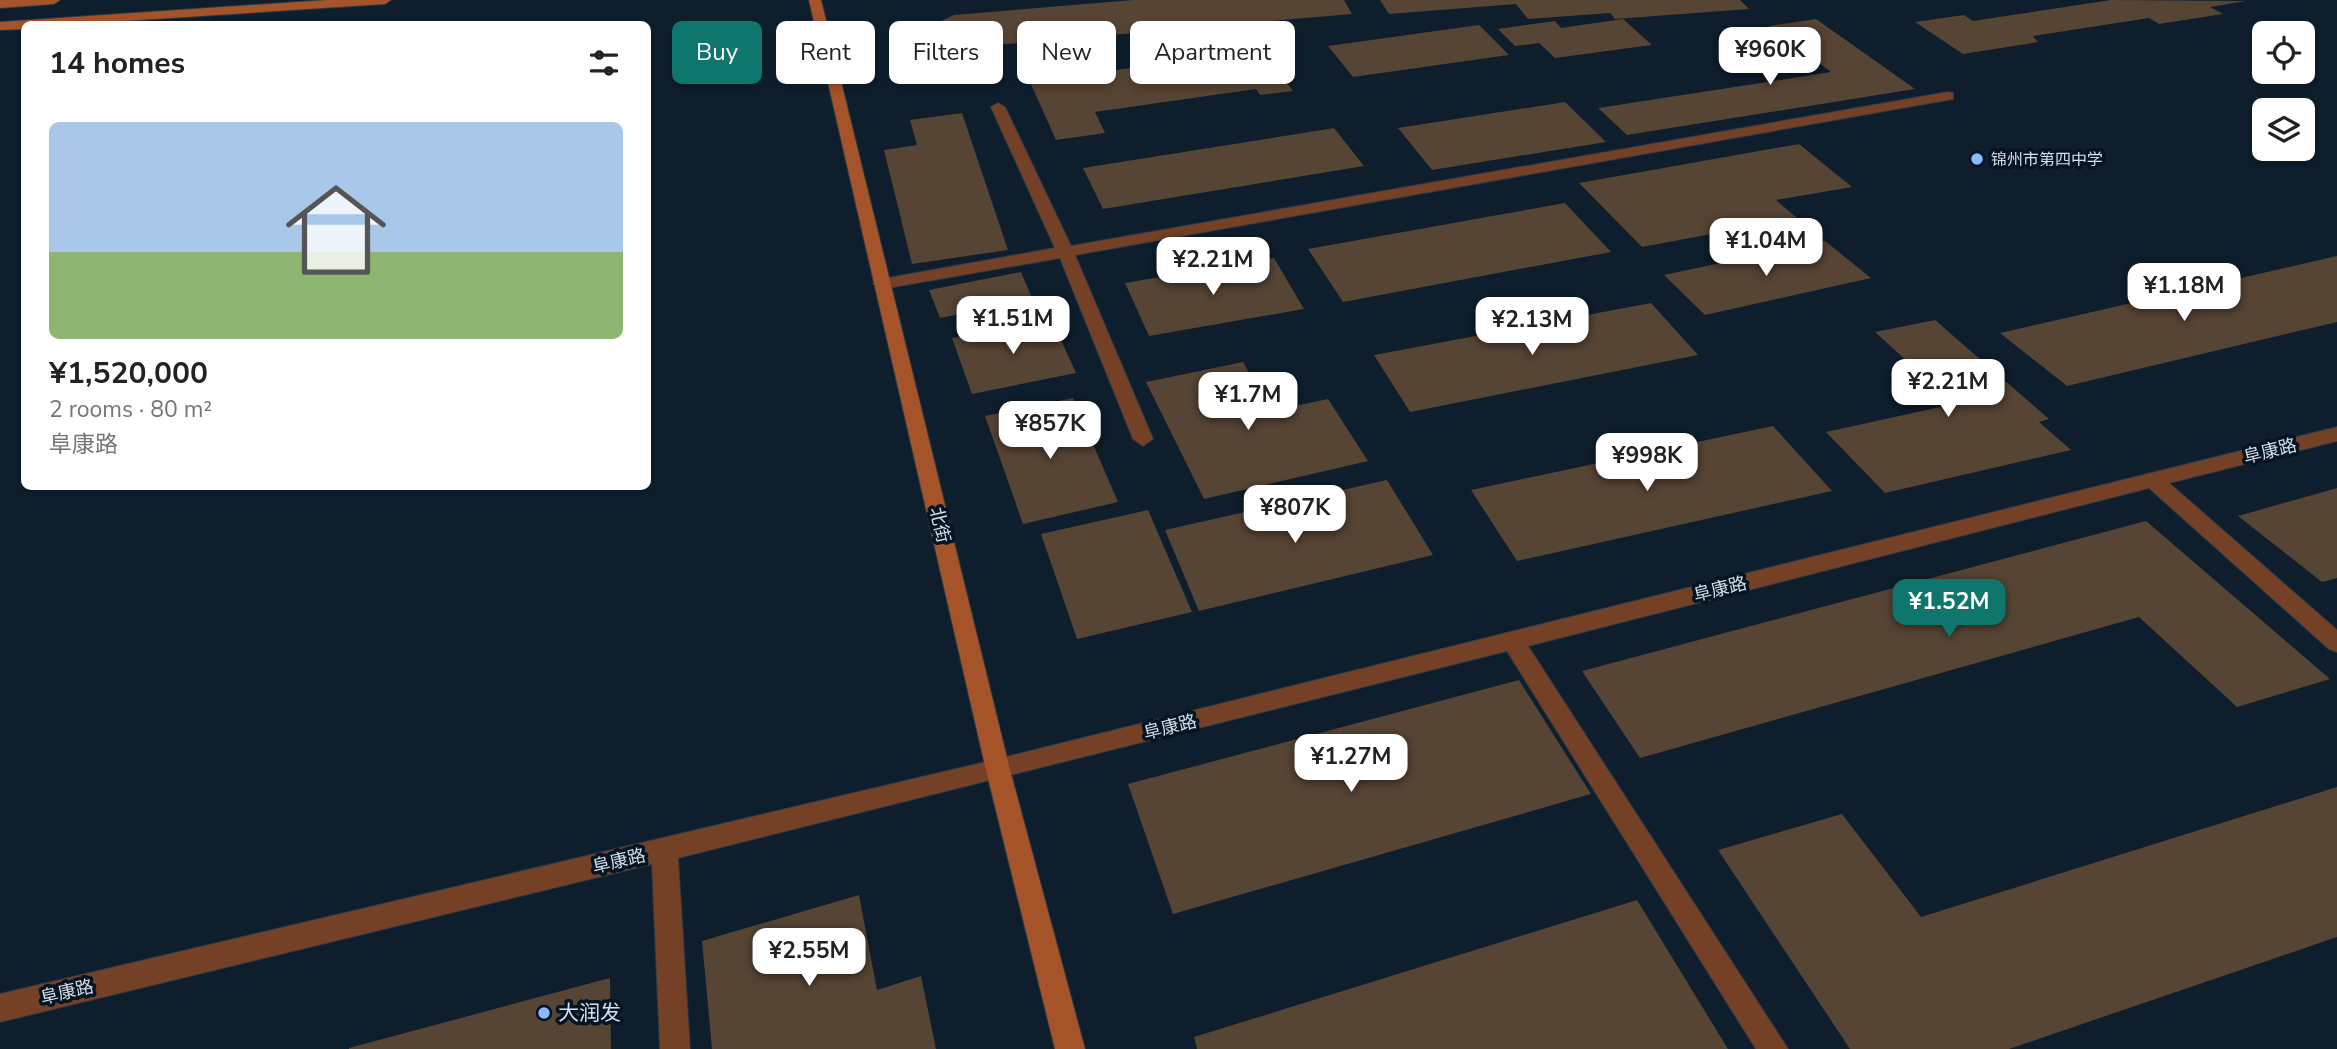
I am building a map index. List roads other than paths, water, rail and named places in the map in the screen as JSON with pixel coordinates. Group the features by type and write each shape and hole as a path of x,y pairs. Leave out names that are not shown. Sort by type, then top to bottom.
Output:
{"street":[{"path":"0,4 54,0"},
{"path":"83,21 385,0"},
{"name":"北街","path":"815,0 998,770 1070,1049"},
{"path":"0,26 21,25"},
{"path":"882,284 1948,96"},
{"path":"998,107 1066,253 1143,439"},
{"name":"阜康路","path":"0,1008 998,770 2337,434"},
{"path":"2153,480 2337,643"},
{"path":"1512,641 1773,1049"},
{"path":"664,850 675,1049"}],"place":[{"name":"锦州市第四中学","path":"1977,159"},
{"name":"大润发","path":"544,1013"}]}
